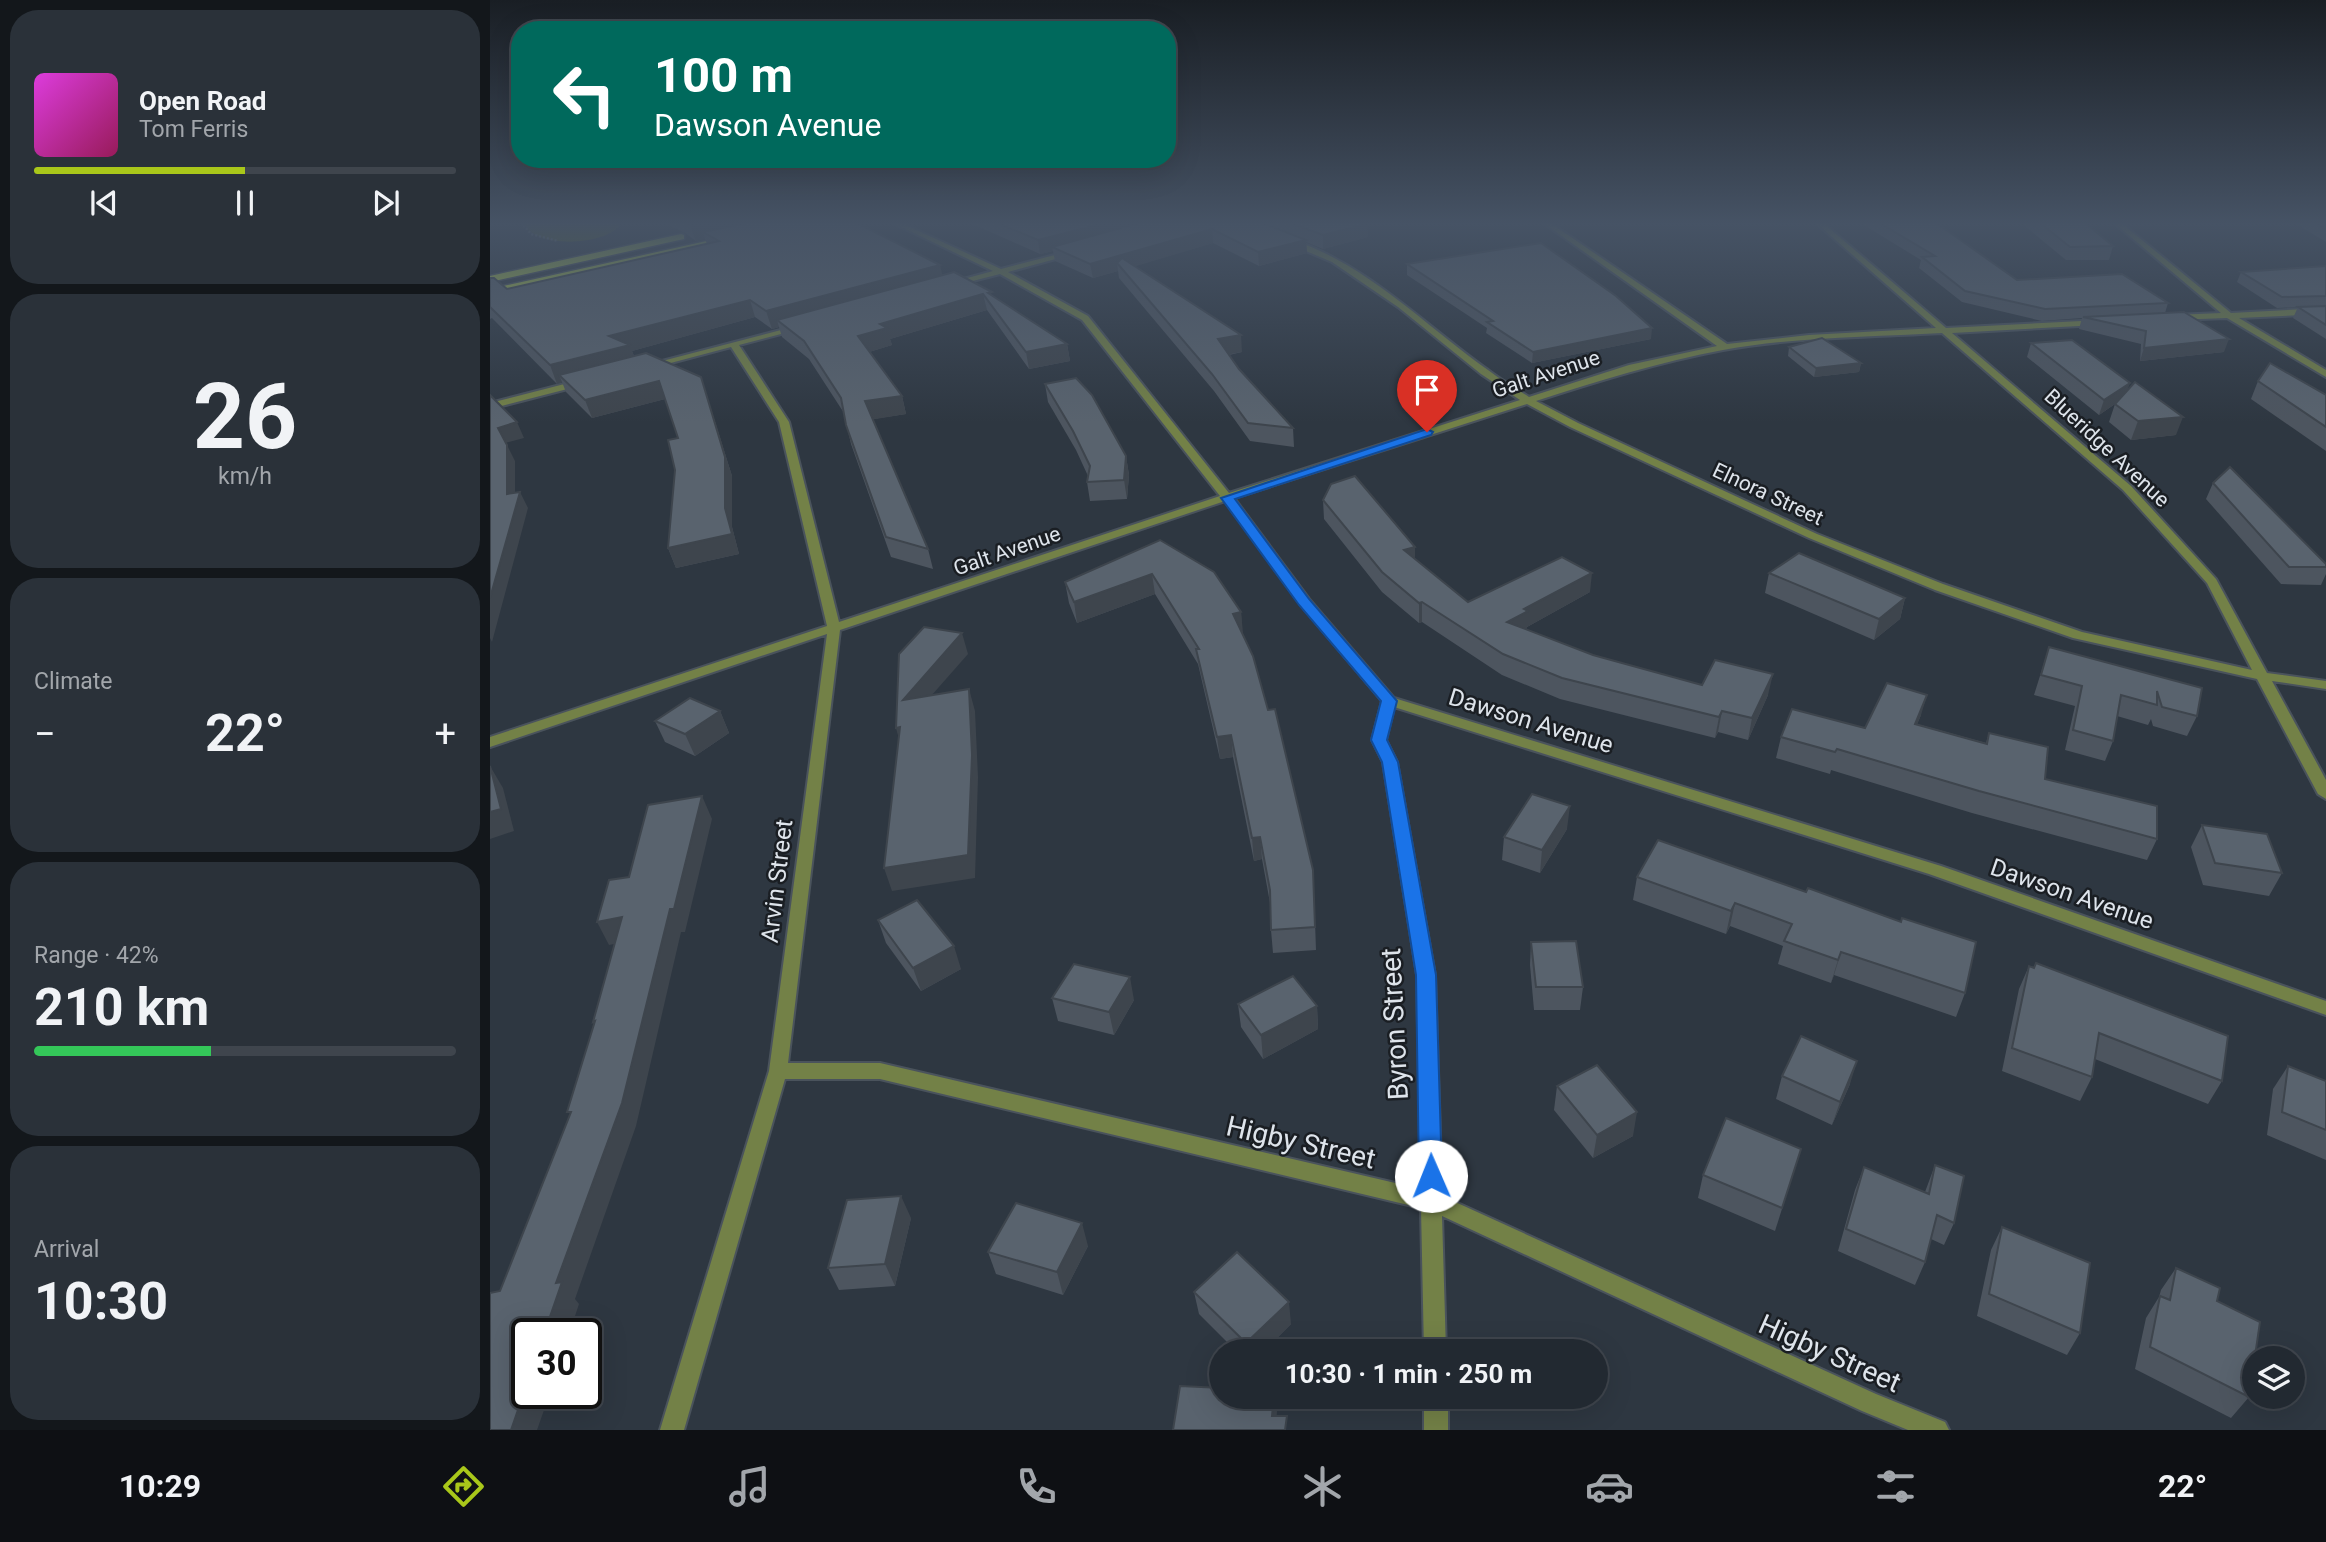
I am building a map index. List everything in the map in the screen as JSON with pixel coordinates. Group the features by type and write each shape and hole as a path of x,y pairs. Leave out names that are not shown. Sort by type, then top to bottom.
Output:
{"street":[{"path":"1032,289 1085,318 1227,498 1304,602 1389,701"},
{"name":"Elnora Street","path":"1377,289 1484,372 1527,400 1574,425 1812,536 1939,587 2078,635 2263,676 2326,685"},
{"path":"1641,289 1725,347"},
{"name":"Blueridge Avenue","path":"1895,289 2127,488 2212,582 2326,794"},
{"path":"2196,289 2228,315 2326,374"},
{"path":"2160,318 2326,311"},
{"name":"Galt Avenue","path":"490,742 1632,367 1725,347 1809,338 2106,321"},
{"path":"639,368 814,323"},
{"name":"Arvin Street","path":"672,1430 778,1072 834,629 784,422 734,345"},
{"path":"490,406 585,382"},
{"name":"Dawson Avenue","path":"1389,701 1935,870 2326,1007"},
{"name":"Byron Street","path":"1389,701 1379,740 1390,762 1426,975 1435,1339"},
{"name":"Higby Street","path":"778,1072 880,1072 1432,1201 1870,1403 1937,1430"},
{"path":"1436,1409 1436,1430"}],"building":[{"path":"490,289 850,289 766,311 750,300 609,336 630,345 550,365 490,307"},
{"path":"892,289 986,289 992,292 988,293 1067,344 1026,352 983,294 880,324 887,328 858,336 902,396 865,401 928,549 886,537 846,425 841,398 804,341 777,320"},
{"path":"1139,289 1169,289 1241,335 1218,339 1239,369 1293,428 1248,423 1212,374"},
{"path":"1444,289 1606,289 1652,328 1533,352 1487,322 1493,321"},
{"path":"1962,289 2145,289 2168,303 2045,309"},
{"path":"2268,289 2326,289 2326,296 2282,297"},
{"path":"2326,306 2326,325 2298,307"},
{"path":"2184,312 2229,339 2144,348 2146,331 2083,317"},
{"path":"1822,338 1861,363 1816,368 1789,347"},
{"path":"2072,340 2130,383 2104,400 2031,343"},
{"path":"646,353 701,377 725,457 725,508 732,534 668,548 675,470 668,440 678,438 659,381 585,400 559,375"},
{"path":"2270,363 2326,395 2326,427 2258,381"},
{"path":"1076,378 1092,395 1126,456 1124,480 1087,482 1090,466 1045,384"},
{"path":"2135,382 2183,417 2138,421 2115,404"},
{"path":"490,395 517,422 498,428 507,445 507,494 520,492 490,598"},
{"path":"2230,467 2326,567 2289,567 2213,483"},
{"path":"1355,476 1415,547 1404,550 1468,602 1562,557 1592,573 1524,609 1528,611 1507,622 1593,655 1702,685 1715,660 1773,674 1752,718 1722,711 1719,717 1562,678 1503,654 1422,602 1419,603 1382,572 1323,500 1331,484"},
{"path":"1160,540 1214,572 1241,612 1233,614 1253,656 1268,710 1275,709 1313,870 1315,927 1271,930 1270,890 1260,837 1252,838 1231,735 1217,737 1196,649 1199,649 1152,574 1074,602 1065,582"},
{"path":"1799,553 1905,598 1879,619 1769,573"},
{"path":"924,627 962,633 903,700 969,689 972,755 968,855 884,868 900,727 896,728 899,654"},
{"path":"2049,647 2202,688 2197,716 2162,707 2157,691 2157,705 2121,695 2113,741 2073,730 2082,686 2041,675"},
{"path":"1887,683 1927,695 1915,724 1987,744 1989,733 2048,747 2045,779 2157,806 2157,839 1837,749 1835,752 1781,737 1792,709 1865,728"},
{"path":"690,698 720,711 685,734 655,721"},
{"path":"490,766 501,809 490,812"},
{"path":"1532,794 1570,806 1542,850 1504,837"},
{"path":"702,796 674,909 670,909 622,1103 556,1283 562,1282 550,1318 511,1318 511,1409 518,1409 511,1430 490,1430 490,1293 500,1291 571,1112 567,1112 595,1021 593,1022 622,917 597,922 609,880 629,877 648,805"},
{"path":"2202,825 2267,834 2282,873 2215,863"},
{"path":"1658,840 1806,892 1808,888 1901,922 1902,918 1976,942 1965,993 1841,952 1838,960 1784,941 1792,924 1735,903 1731,911 1637,877"},
{"path":"917,900 954,946 913,968 878,920"},
{"path":"1576,941 1583,987 1536,987 1531,942"},
{"path":"2036,963 2228,1036 2222,1081 2099,1033 2092,1077 2012,1048 2029,966 2034,968"},
{"path":"1074,964 1130,977 1109,1012 1052,998"},
{"path":"1293,976 1317,1006 1261,1035 1238,1004"},
{"path":"1801,1036 1857,1061 1840,1102 1782,1076"},
{"path":"1597,1065 1637,1112 1597,1135 1557,1086"},
{"path":"2288,1066 2326,1081 2326,1130 2282,1112"},
{"path":"1726,1118 1801,1149 1782,1208 1703,1175"},
{"path":"1935,1165 1964,1176 1954,1223 1937,1215 1925,1262 1846,1229 1864,1167 1929,1194"},
{"path":"901,1196 885,1264 828,1268 847,1200"},
{"path":"1016,1203 1082,1223 1057,1272 988,1252"},
{"path":"2002,1227 2090,1263 2080,1333 1989,1294"},
{"path":"1237,1252 1289,1302 1250,1339 1242,1339 1194,1292"},
{"path":"2176,1268 2220,1288 2217,1301 2260,1322 2256,1346 2242,1346 2242,1393 2150,1347 2160,1296 2170,1300"},
{"path":"1180,1386 1209,1387 1209,1409 1273,1409 1272,1416 1287,1416 1285,1430 1173,1430"}],"route":[{"path":"1427,432 1227,498 1304,602 1389,701 1379,740 1390,762 1426,975 1431,1176"}]}
